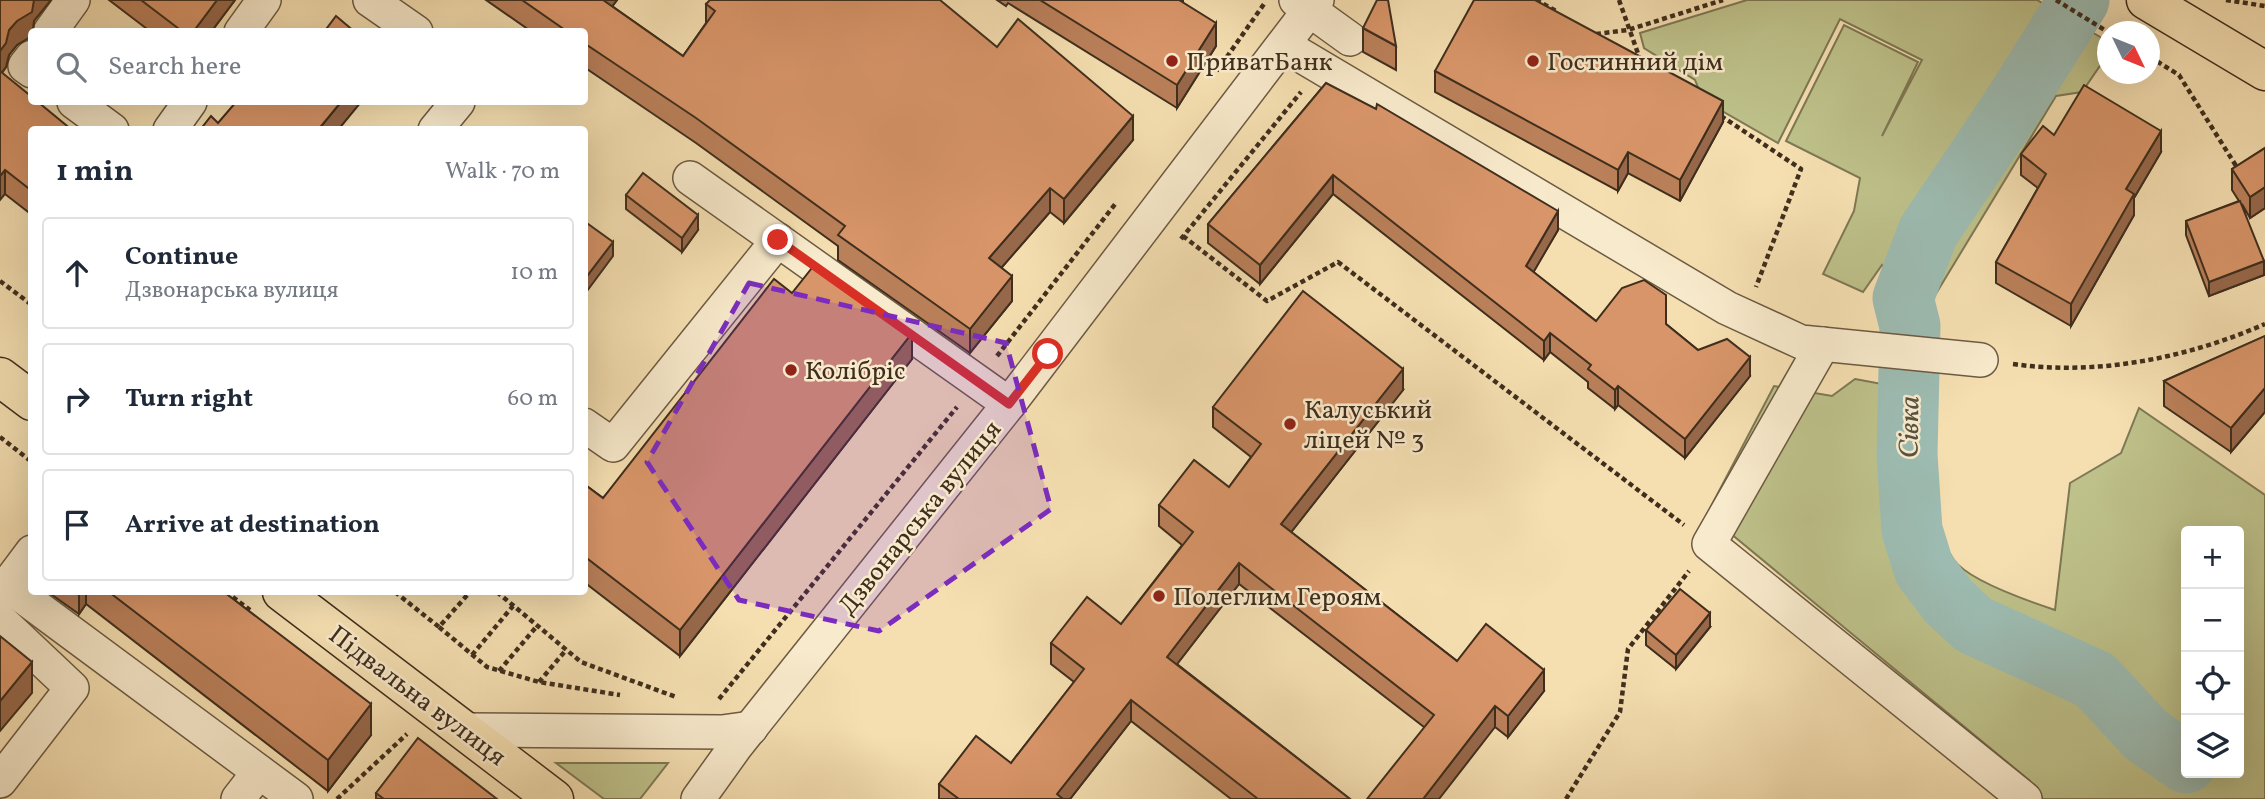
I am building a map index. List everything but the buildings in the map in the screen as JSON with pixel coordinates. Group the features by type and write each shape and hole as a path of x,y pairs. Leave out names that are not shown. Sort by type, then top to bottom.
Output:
{"main road":[{"path":"2156,6 2265,71"},
{"path":"0,377 28,398"},
{"name":"Підвальна вулиця","path":"286,595 554,799"}],"street":[{"path":"53,28 73,0"},
{"path":"244,28 264,0"},
{"path":"370,0 410,28"},
{"path":"1308,3 1350,39"},
{"name":"Дзвонарська вулиця","path":"698,799 751,728 1009,404 1285,46 1308,3"},
{"path":"1285,46 1727,308 1801,342 1931,352 1981,360"},
{"path":"78,105 107,126"},
{"path":"173,126 188,105"},
{"path":"438,126 456,105"},
{"path":"690,178 1009,404"},
{"path":"588,428 613,445 778,240"},
{"path":"1823,344 1709,544 2025,799"},
{"path":"28,557 3,590 296,799"},
{"path":"0,620 72,688 0,781"},
{"path":"464,730 722,732 751,728"},
{"path":"238,799 259,772"}],"path":[{"path":"1215,74 1267,0"},
{"path":"1536,0 1567,18"},
{"path":"1619,0 1628,30 1643,64"},
{"path":"1587,29 1597,35 1628,30 1723,0"},
{"path":"2056,0 2097,25"},
{"path":"2226,0 2265,6"},
{"path":"2160,63 2179,75 2235,167 2245,173"},
{"path":"1710,109 1801,169 1745,316"},
{"path":"710,709 977,382 1118,201"},
{"path":"1183,236 1267,301 1338,262 1709,544 1628,649 1619,712 1566,799"},
{"path":"0,281 28,303"},
{"path":"1981,360 2046,369 2118,367 2229,340 2265,324"},
{"path":"0,437 28,459"},
{"path":"398,595 487,667 539,682 631,697"},
{"path":"439,627 467,595"},
{"path":"500,595 581,662 684,702 671,703"},
{"path":"472,655 513,606"},
{"path":"499,671 537,626"},
{"path":"539,682 566,650"},
{"path":"337,799 408,733"}],"highlighted area":[{"path":"749,283 1006,343 1051,509 879,631 739,600 647,462"}],"green space":[{"path":"1747,0 2037,0 2097,35 2097,70 2082,92 2056,96 1923,315 1882,265 1863,292 1823,274 1854,211 1860,178 1786,141 1844,25 1918,62 1882,136 1922,60 1840,19 1778,143 1703,100 1695,80 1644,48 1640,33"},
{"path":"1855,379 1925,392 1925,457 1930,500 1943,541 1954,560 1961,568 1986,582 2055,610 2070,483 2121,453 2139,408 2265,495 2265,799 2028,799 2030,781 1707,514 1774,386 1832,396"},
{"path":"556,763 668,763 640,799 604,799"}],"waterway":[{"name":"Сівка","path":"2079,0 2012,107 1928,232 1903,298 1910,326 1907,455 1912,530 1924,569 1949,602 1974,625 2095,680 2146,735 2181,760"}],"place":[{"name":"ПриватБанк","path":"1172,61"},
{"name":"Гостинний дім","path":"1533,61"},
{"name":"Колібріс","path":"791,370"},
{"name":"Калуський ліцей № 3","path":"1290,424"},
{"name":"Полеглим Героям","path":"1159,596"}],"route":[{"path":"778,240 1009,404 1048,354"}]}
